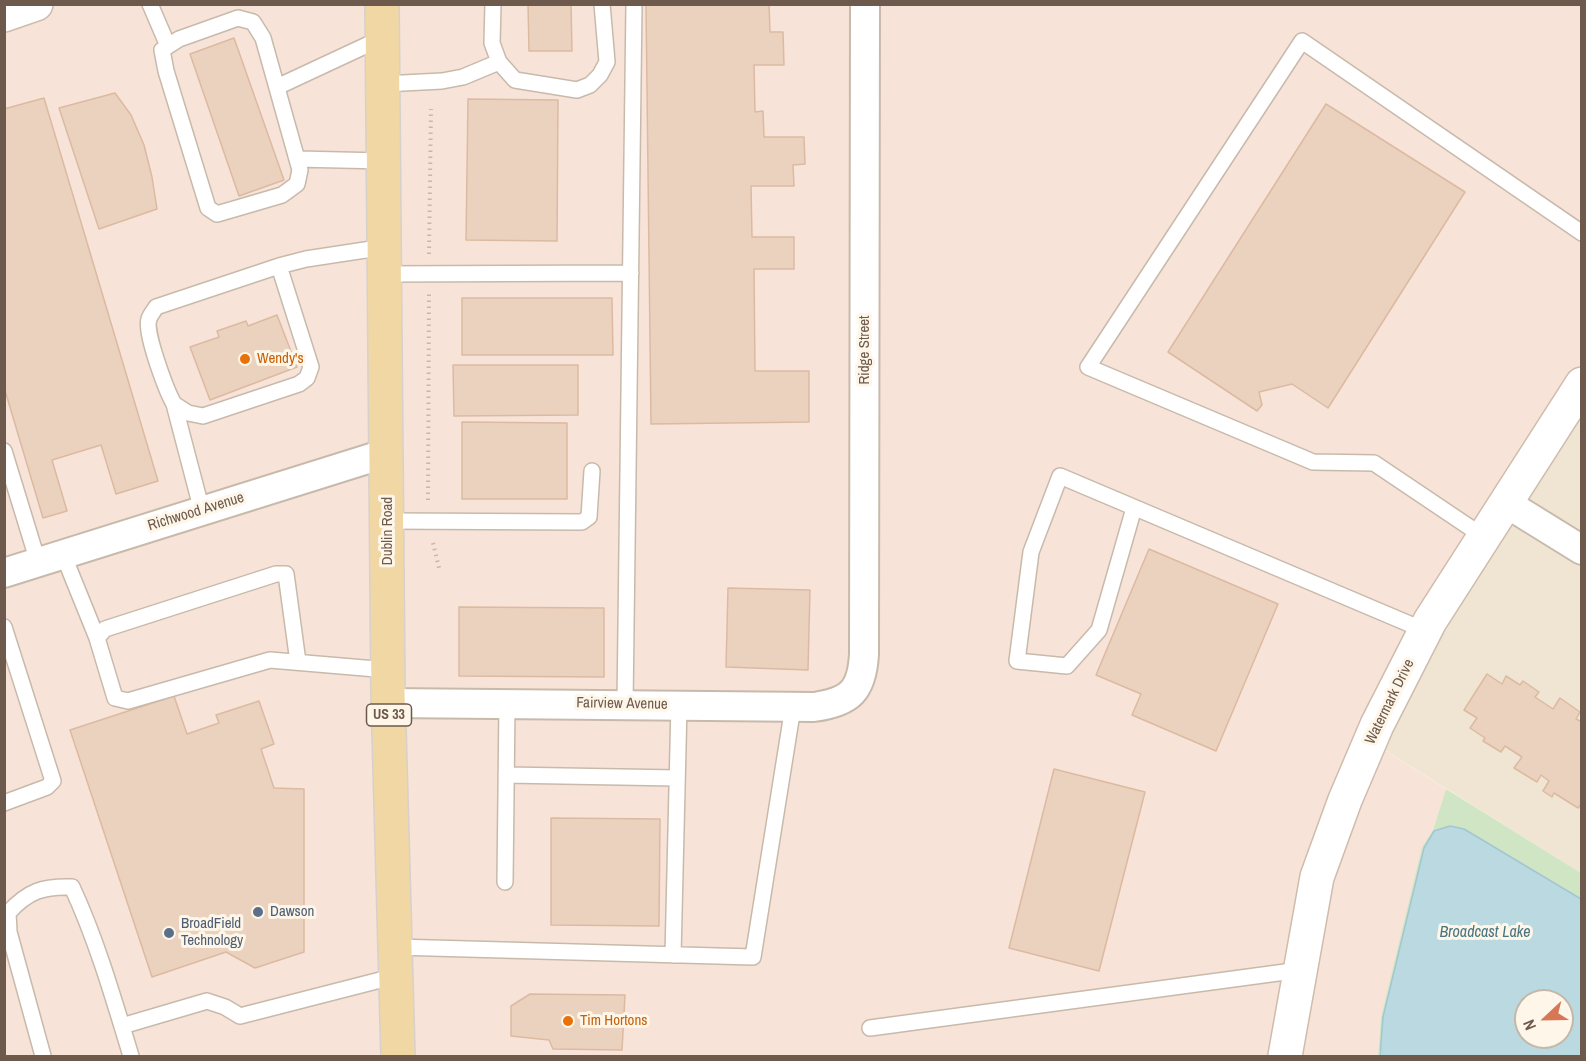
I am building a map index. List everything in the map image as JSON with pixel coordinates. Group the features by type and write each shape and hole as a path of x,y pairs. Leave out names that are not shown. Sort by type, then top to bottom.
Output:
{"main road":[{"name":"Dublin Road","path":"381,4 388,670 398,1056"}],"street":[{"name":"Ridge Street","path":"852,693 863,675 864,654 865,4"},
{"name":"Watermark Drive","path":"1285,1056 1317,877 1345,800 1377,725 1426,631 1581,384"},
{"name":"Richwood Avenue","path":"4,573 387,453"},
{"path":"1506,503 1581,550"},
{"name":"Fairview Avenue","path":"389,703 814,707 835,704 852,693"}],"lane":[{"path":"150,4 168,46"},
{"path":"493,4 492,43 499,62 515,80 577,90 590,85 600,75 607,62 602,4"},
{"path":"625,704 634,4"},
{"path":"238,18 253,22 263,38 300,170 297,184 282,195 217,214 208,208 165,71 162,50 168,46 179,39 238,18"},
{"path":"277,87 382,38"},
{"path":"1484,537 1374,463 1313,462 1088,367 1302,41 1581,233"},
{"path":"383,84 442,81 463,77 499,62"},
{"path":"297,159 384,161"},
{"path":"202,511 174,404 167,393 149,334 148,321 156,307 306,259 385,261 429,274 631,273"},
{"path":"174,404 188,413 203,416 299,384 308,378 311,367 279,266"},
{"path":"4,451 50,558 97,638 115,698 128,701 270,660 388,670"},
{"path":"388,521 582,522 589,517 592,471"},
{"path":"1134,508 1099,630 1067,666 1017,661 1030,552 1060,476 1426,631"},
{"path":"97,638 105,629 276,574 286,574 298,662"},
{"path":"4,627 53,781 47,787 4,803"},
{"path":"505,882 507,703"},
{"path":"673,955 679,705"},
{"path":"122,1026 207,1001 225,1007 240,1016 396,962 673,955 753,957 793,706"},
{"path":"506,775 677,778"},
{"path":"43,1056 9,932 8,913 18,902 34,892 51,886 72,887 95,945 131,1056"},
{"path":"870,1028 1300,970"}],"path":[{"path":"430,108 428,521 439,568"}],"shaded area":[{"path":"5,5 1581,5 1581,385 1370,741 1446,789 1433,830 1422,848 1381,1017 1378,1056 5,1056"},
{"path":"1581,385 1581,873 1369,740"}],"green space":[{"path":"1446,789 1581,873 1581,899 1464,829 1379,1052 1380,1056 1378,1056 1381,1017 1422,847 1433,830"}],"water":[{"name":"Broadcast Lake","path":"1450,826 1464,829 1581,899 1581,1056 1380,1056 1383,1017 1424,848 1434,831"}],"building":[{"path":"528,4 571,4 572,51 529,51"},
{"path":"646,4 769,4 770,32 783,32 784,65 754,65 755,112 763,111 764,137 804,137 805,164 793,165 794,186 751,186 752,237 794,237 794,269 754,269 755,371 809,371 809,422 651,424"},
{"path":"234,38 284,180 239,196 190,54"},
{"path":"115,93 131,115 144,145 157,209 99,229 59,108"},
{"path":"44,98 158,481 116,494 101,445 52,460 67,511 43,518 4,387 4,109"},
{"path":"468,99 558,100 557,241 466,240"},
{"path":"1326,104 1465,192 1328,408 1292,384 1259,392 1262,405 1257,411 1168,352"},
{"path":"462,298 612,298 613,355 462,355"},
{"path":"277,315 297,367 210,400 190,347 219,337 217,331 246,321 248,326"},
{"path":"453,365 578,365 578,415 454,416"},
{"path":"462,422 567,423 567,499 462,499"},
{"path":"1149,549 1278,604 1216,751 1132,715 1141,694 1096,675"},
{"path":"728,588 810,590 808,670 726,667"},
{"path":"459,607 604,608 604,677 459,676"},
{"path":"1487,674 1502,684 1506,676 1520,685 1523,681 1539,692 1535,697 1553,709 1560,698 1580,712 1576,719 1582,722 1582,803 1578,808 1554,793 1552,797 1543,791 1549,781 1541,775 1537,782 1514,768 1522,757 1505,746 1501,752 1483,741 1485,738 1470,728 1477,718 1464,710"},
{"path":"174,696 187,734 219,723 216,715 259,701 274,744 261,749 274,788 304,789 304,952 255,968 226,952 152,977 70,730"},
{"path":"1054,769 1145,792 1099,971 1009,948"},
{"path":"551,818 660,819 659,926 551,925"},
{"name":"Tim Hortons","path":"530,994 625,995 622,1050 553,1049 549,1040 511,1036 511,1006"}],"place":[{"name":"Wendy's","path":"245,359"},
{"name":"Dawson","path":"258,912"},
{"name":"BroadField Technology","path":"169,933"},
{"name":"Tim Hortons","path":"568,1021"}]}
